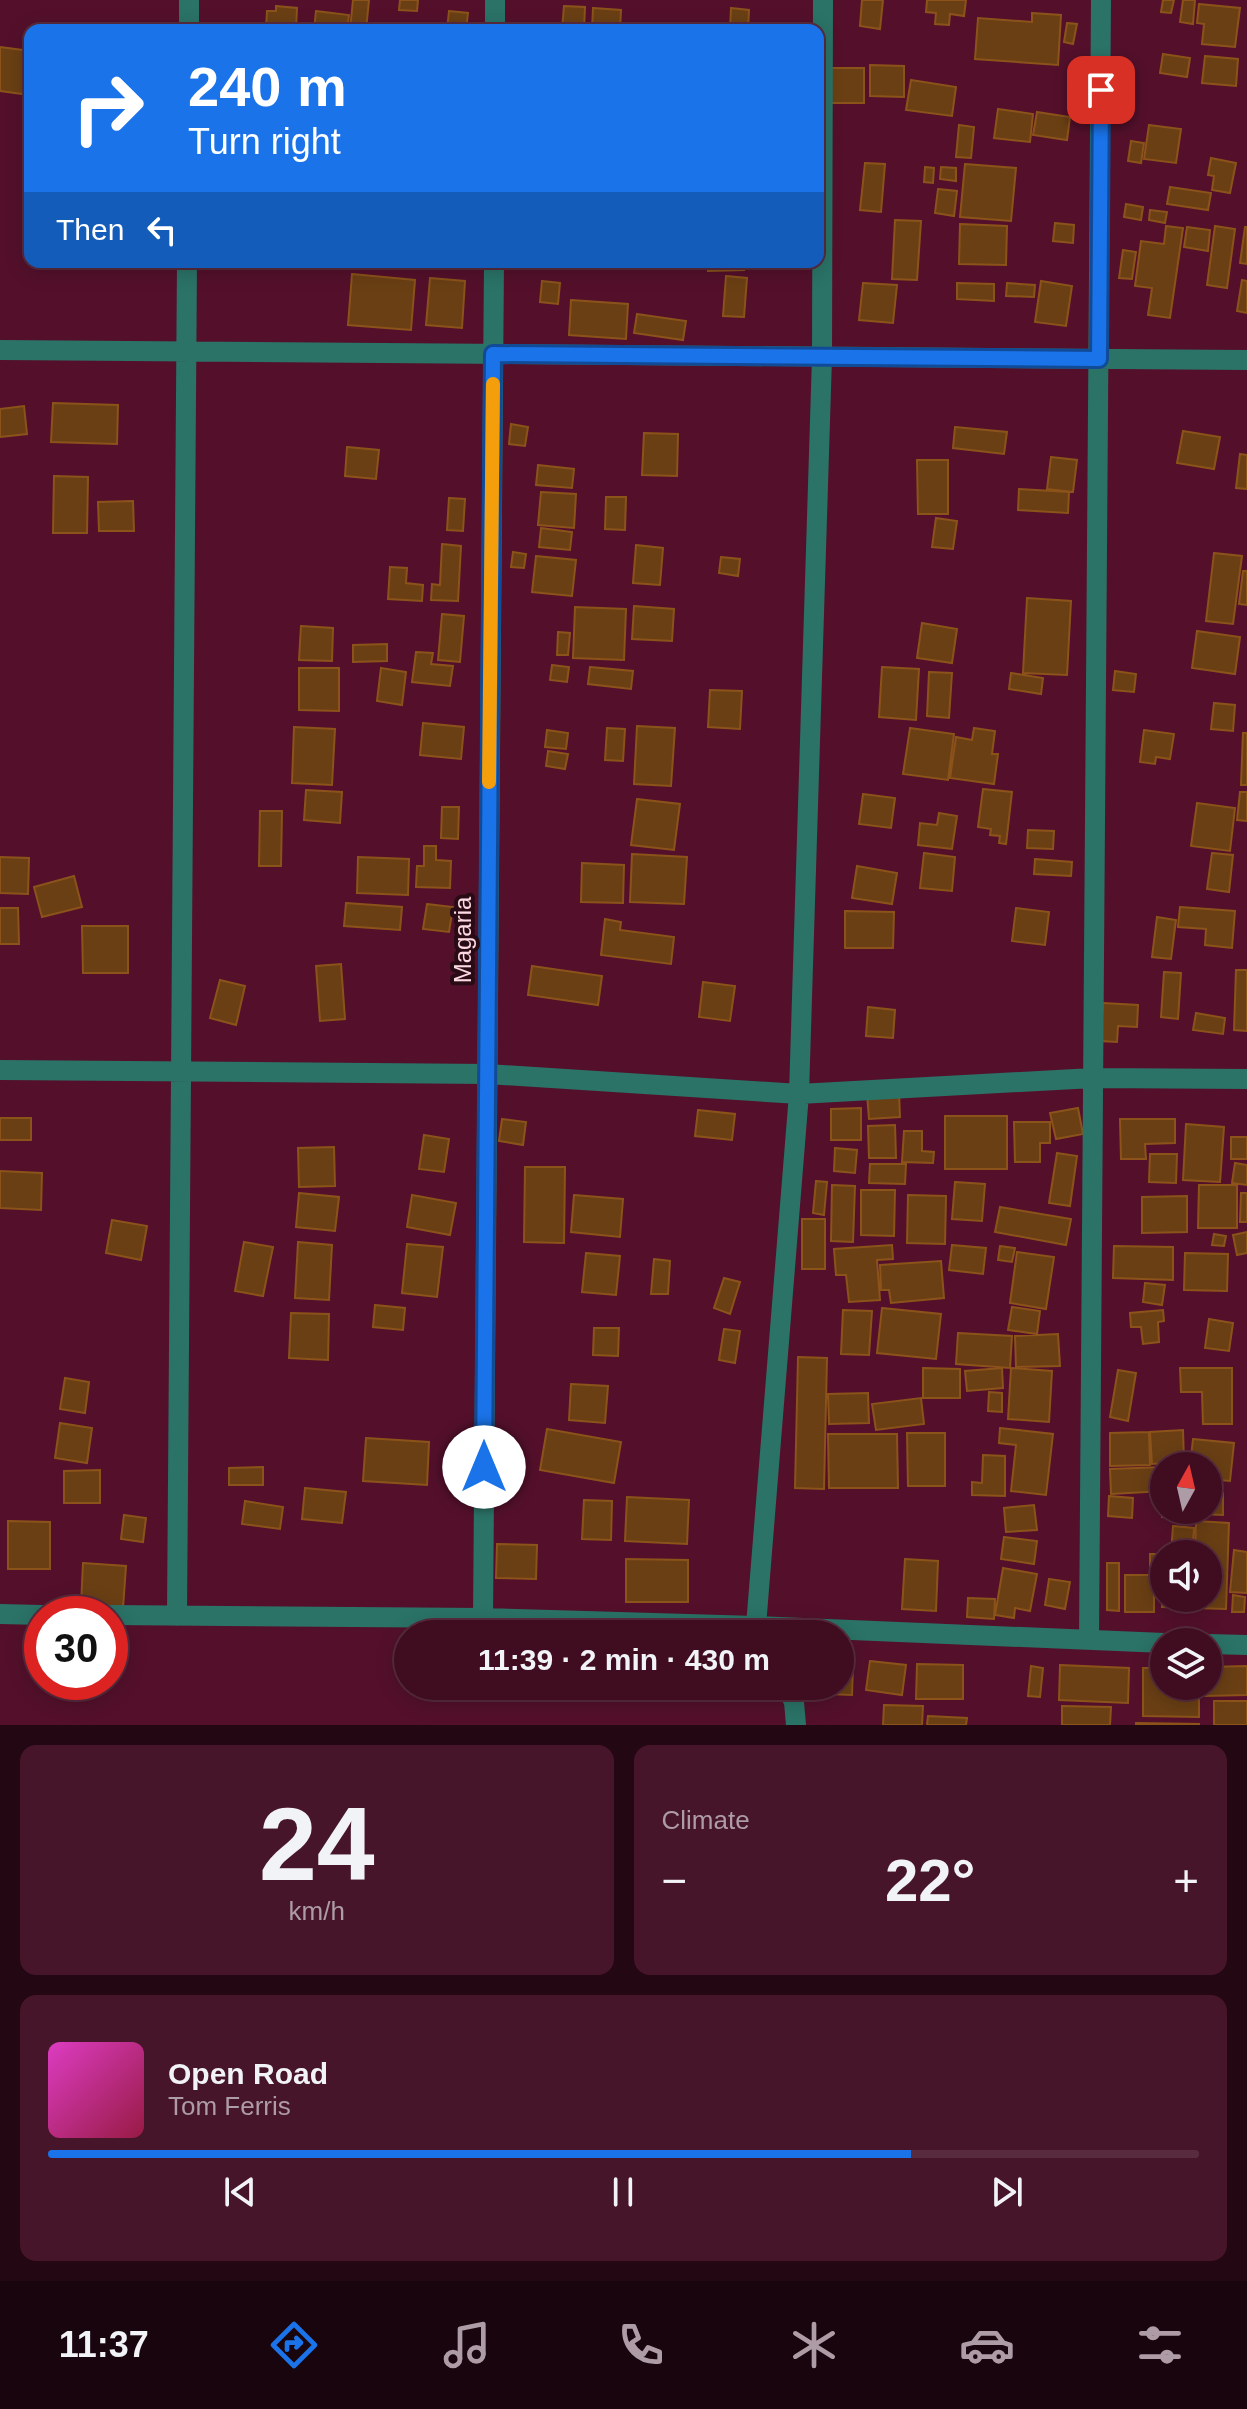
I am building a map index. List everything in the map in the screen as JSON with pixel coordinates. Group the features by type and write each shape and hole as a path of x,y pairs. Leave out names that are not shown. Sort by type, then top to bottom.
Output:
{"street":[{"path":"189,0 189,24"},
{"path":"495,0 495,24"},
{"path":"823,0 823,24"},
{"path":"1089,1640 1101,0"},
{"path":"177,1616 187,268"},
{"name":"Magaria","path":"483,1618 494,268"},
{"path":"759,1620 799,1094 822,268"},
{"path":"0,350 1247,360"},
{"path":"0,1070 487,1074 799,1094 1093,1078 1247,1079"},
{"path":"0,1614 24,1615"},
{"path":"128,1615 529,1620"},
{"path":"854,1633 1150,1642"},
{"path":"1222,1644 1247,1645"},
{"path":"793,1700 796,1725"}],"building":[{"path":"353,0 369,0 367,24 351,24"},
{"path":"400,0 418,0 417,11 399,10"},
{"path":"862,0 883,0 880,29 860,26"},
{"path":"927,0 966,0 964,16 950,14 949,25 935,24 936,13 926,12"},
{"path":"1163,0 1174,0 1171,13 1161,12"},
{"path":"1183,0 1195,0 1193,24 1180,22"},
{"path":"1199,4 1240,8 1235,47 1202,44 1204,24 1197,23"},
{"path":"276,6 297,8 296,24 266,24 267,11 276,11"},
{"path":"564,6 585,7 584,24 562,24"},
{"path":"593,8 621,10 620,24 592,24"},
{"path":"731,8 749,10 748,24 730,24"},
{"path":"316,11 349,15 348,24 315,24"},
{"path":"449,11 468,13 467,24 448,24"},
{"path":"1032,13 1061,15 1058,65 975,59 978,18 1032,22"},
{"path":"1067,23 1077,24 1073,44 1064,42"},
{"path":"0,47 24,50 24,94 0,91"},
{"path":"1163,54 1190,58 1187,77 1160,73"},
{"path":"1205,56 1238,59 1236,86 1202,83"},
{"path":"870,65 904,66 904,97 870,96"},
{"path":"830,68 864,68 864,103 831,103"},
{"path":"911,80 956,87 952,116 906,110"},
{"path":"998,109 1033,114 1030,142 994,138"},
{"path":"1037,112 1070,117 1067,140 1033,135"},
{"path":"959,125 974,127 971,158 956,157"},
{"path":"1149,125 1181,129 1176,163 1144,159"},
{"path":"1131,141 1144,143 1141,163 1128,161"},
{"path":"1211,158 1236,163 1230,193 1212,190 1214,176 1208,175"},
{"path":"865,163 885,164 881,212 860,210"},
{"path":"965,164 1016,168 1011,221 960,217"},
{"path":"925,167 934,168 933,183 924,182"},
{"path":"941,167 956,168 956,181 940,179"},
{"path":"1170,187 1211,193 1208,210 1167,204"},
{"path":"938,189 957,191 954,216 935,213"},
{"path":"1126,204 1143,207 1141,220 1124,217"},
{"path":"1150,210 1167,212 1165,223 1149,220"},
{"path":"895,220 921,221 917,280 892,279"},
{"path":"1055,223 1074,225 1073,243 1053,241"},
{"path":"960,224 1007,226 1006,265 959,264"},
{"path":"1166,226 1183,228 1170,318 1148,315 1152,288 1135,286 1141,241 1164,244"},
{"path":"1215,226 1235,229 1227,288 1207,285"},
{"path":"1187,227 1210,230 1208,251 1184,247"},
{"path":"1247,227 1247,264 1240,263"},
{"path":"1123,250 1136,252 1132,279 1119,278"},
{"path":"708,268 744,268 744,270 708,271"},
{"path":"352,274 415,280 411,330 348,325"},
{"path":"726,276 747,278 744,317 723,316"},
{"path":"430,278 465,281 462,328 426,325"},
{"path":"1242,280 1247,281 1247,313 1237,311"},
{"path":"542,281 560,283 558,304 540,302"},
{"path":"1041,281 1072,286 1066,326 1035,322"},
{"path":"863,283 897,285 893,323 859,320"},
{"path":"957,283 994,284 994,301 957,299"},
{"path":"1007,283 1035,285 1034,297 1006,296"},
{"path":"571,300 628,304 626,339 569,335"},
{"path":"637,314 686,321 683,340 634,333"},
{"path":"53,403 118,405 117,444 51,442"},
{"path":"24,406 27,434 0,437 0,409"},
{"path":"511,424 528,427 525,446 509,444"},
{"path":"955,427 1007,432 1004,454 953,448"},
{"path":"1183,431 1220,437 1214,469 1177,463"},
{"path":"644,433 678,434 677,476 642,475"},
{"path":"347,447 379,450 376,479 345,476"},
{"path":"1240,454 1247,455 1247,489 1236,488"},
{"path":"1051,457 1077,460 1073,492 1047,489"},
{"path":"917,460 948,460 948,514 918,514"},
{"path":"538,465 574,469 572,488 536,485"},
{"path":"54,476 88,477 87,533 53,533"},
{"path":"1019,489 1069,492 1068,513 1018,510"},
{"path":"541,492 576,494 574,528 538,525"},
{"path":"606,497 626,497 625,530 605,529"},
{"path":"449,498 465,499 463,531 447,530"},
{"path":"133,501 134,531 99,531 98,502"},
{"path":"936,518 957,521 953,549 932,547"},
{"path":"541,528 572,532 570,550 539,547"},
{"path":"442,544 461,546 458,601 431,600 432,584 440,585"},
{"path":"636,545 663,548 660,585 633,583"},
{"path":"513,552 526,554 524,568 511,567"},
{"path":"1214,553 1242,556 1233,624 1206,621"},
{"path":"536,556 576,560 572,596 532,592"},
{"path":"721,557 740,559 738,576 719,573"},
{"path":"390,567 407,568 406,583 423,585 422,601 388,599"},
{"path":"1243,571 1247,571 1247,605 1239,604"},
{"path":"1027,598 1071,601 1067,675 1023,673"},
{"path":"634,606 674,609 672,641 632,639"},
{"path":"575,607 626,609 624,660 573,658"},
{"path":"442,614 464,616 460,662 438,660"},
{"path":"922,623 957,629 952,663 917,658"},
{"path":"301,626 333,628 332,661 299,660"},
{"path":"1197,631 1240,637 1235,674 1192,668"},
{"path":"558,632 570,633 568,655 557,655"},
{"path":"387,644 387,661 353,662 353,645"},
{"path":"416,652 433,653 431,664 453,666 450,686 412,682"},
{"path":"552,665 569,667 567,682 550,680"},
{"path":"590,667 633,671 631,689 588,684"},
{"path":"882,667 919,669 916,720 879,717"},
{"path":"299,668 339,668 339,711 299,710"},
{"path":"381,668 406,672 402,705 377,701"},
{"path":"1115,671 1136,674 1134,692 1113,690"},
{"path":"929,672 952,673 949,718 927,716"},
{"path":"1011,673 1043,678 1041,694 1009,689"},
{"path":"710,690 742,691 740,729 708,727"},
{"path":"1214,703 1235,705 1233,731 1211,729"},
{"path":"423,723 464,727 461,759 420,755"},
{"path":"637,726 675,728 671,786 634,784"},
{"path":"294,727 335,729 332,785 292,783"},
{"path":"607,728 625,729 623,761 605,760"},
{"path":"910,728 954,734 948,780 903,774"},
{"path":"974,728 995,731 992,754 998,754 994,784 950,778 956,737 972,740"},
{"path":"547,730 568,733 566,749 545,747"},
{"path":"1144,730 1174,734 1170,759 1156,757 1155,764 1140,762"},
{"path":"1243,733 1247,733 1247,785 1241,785"},
{"path":"548,751 568,754 565,769 546,766"},
{"path":"983,789 1012,792 1006,844 999,843 1000,836 990,835 991,829 978,827"},
{"path":"306,790 342,792 340,823 304,820"},
{"path":"1240,792 1247,792 1247,821 1237,820"},
{"path":"863,794 895,798 891,828 859,824"},
{"path":"637,799 680,804 674,850 631,845"},
{"path":"1197,803 1235,808 1230,851 1191,846"},
{"path":"442,807 459,807 458,839 441,838"},
{"path":"260,811 282,811 281,866 259,866"},
{"path":"939,813 957,816 952,849 918,845 920,823 937,825"},
{"path":"1028,830 1054,831 1053,849 1027,848"},
{"path":"424,846 436,846 436,860 451,861 450,888 416,887 417,866 424,866"},
{"path":"924,853 955,857 952,891 920,888"},
{"path":"1212,853 1233,855 1229,892 1207,889"},
{"path":"632,854 687,857 684,904 630,902"},
{"path":"0,857 29,858 28,894 0,893"},
{"path":"358,857 409,859 408,895 357,893"},
{"path":"1035,859 1072,862 1071,876 1034,874"},
{"path":"582,863 624,865 623,903 581,902"},
{"path":"857,866 897,873 892,904 852,898"},
{"path":"74,876 82,907 42,917 34,887"},
{"path":"346,903 402,907 400,930 344,926"},
{"path":"427,904 453,907 449,932 423,929"},
{"path":"1180,907 1235,911 1232,948 1205,945 1206,929 1178,927"},
{"path":"0,908 18,908 19,944 0,944"},
{"path":"1016,908 1049,912 1045,945 1012,941"},
{"path":"845,911 894,912 893,948 845,948"},
{"path":"1157,917 1176,920 1171,959 1152,957"},
{"path":"605,919 621,922 620,930 674,937 671,964 601,955"},
{"path":"82,926 128,926 128,973 83,973"},
{"path":"341,964 345,1019 320,1021 316,966"},
{"path":"532,966 602,976 598,1005 528,995"},
{"path":"1236,970 1247,970 1247,1031 1234,1030"},
{"path":"1164,972 1181,973 1178,1019 1161,1017"},
{"path":"220,980 245,986 236,1025 210,1018"},
{"path":"703,982 735,986 730,1021 699,1017"},
{"path":"1103,1003 1138,1005 1137,1027 1118,1026 1117,1042 1100,1041"},
{"path":"868,1007 895,1010 893,1038 866,1036"},
{"path":"1196,1013 1225,1018 1223,1034 1193,1030"},
{"path":"899,1092 900,1117 869,1119 867,1094"},
{"path":"861,1108 861,1140 831,1140 831,1109"},
{"path":"1078,1108 1083,1134 1056,1139 1050,1113"},
{"path":"698,1110 735,1114 732,1140 695,1136"},
{"path":"945,1116 1007,1116 1007,1169 945,1169"},
{"path":"0,1118 31,1118 31,1140 0,1140"},
{"path":"502,1119 526,1122 523,1145 499,1141"},
{"path":"1120,1119 1175,1119 1175,1143 1145,1144 1146,1159 1121,1159"},
{"path":"1014,1122 1050,1122 1050,1143 1040,1143 1040,1162 1015,1162"},
{"path":"1186,1124 1224,1127 1220,1182 1183,1180"},
{"path":"895,1125 896,1158 869,1158 868,1126"},
{"path":"904,1131 922,1131 922,1151 934,1152 933,1163 902,1162"},
{"path":"424,1135 449,1139 444,1172 419,1169"},
{"path":"1231,1137 1247,1137 1247,1159 1231,1159"},
{"path":"334,1147 335,1186 299,1187 298,1148"},
{"path":"835,1148 857,1150 855,1173 834,1171"},
{"path":"1057,1153 1077,1156 1070,1206 1049,1203"},
{"path":"1150,1154 1177,1154 1176,1183 1149,1182"},
{"path":"1235,1163 1247,1165 1247,1185 1232,1183"},
{"path":"870,1164 906,1164 905,1184 869,1183"},
{"path":"525,1167 565,1167 564,1243 524,1242"},
{"path":"0,1171 42,1173 41,1210 0,1208"},
{"path":"816,1181 827,1182 824,1215 813,1213"},
{"path":"955,1182 985,1184 982,1221 952,1219"},
{"path":"832,1185 855,1186 853,1242 831,1241"},
{"path":"1199,1185 1237,1185 1237,1228 1198,1228"},
{"path":"861,1190 895,1190 894,1236 861,1235"},
{"path":"299,1193 339,1197 335,1231 296,1227"},
{"path":"1241,1193 1247,1193 1247,1222 1240,1222"},
{"path":"412,1195 456,1203 450,1235 407,1227"},
{"path":"574,1195 623,1199 620,1237 571,1232"},
{"path":"908,1195 946,1196 945,1244 907,1243"},
{"path":"1187,1196 1187,1232 1142,1233 1142,1197"},
{"path":"1000,1207 1071,1219 1066,1245 995,1232"},
{"path":"802,1219 825,1219 825,1269 802,1269"},
{"path":"112,1220 147,1226 141,1260 106,1253"},
{"path":"1247,1232 1247,1253 1237,1255 1233,1235"},
{"path":"1214,1234 1226,1236 1224,1246 1212,1245"},
{"path":"244,1242 273,1247 263,1296 235,1291"},
{"path":"298,1242 332,1245 329,1300 295,1298"},
{"path":"407,1244 443,1247 437,1297 402,1293"},
{"path":"892,1245 893,1259 877,1260 880,1300 849,1302 846,1275 836,1275 834,1249"},
{"path":"952,1245 986,1248 983,1274 949,1270"},
{"path":"1000,1246 1015,1248 1012,1262 998,1260"},
{"path":"1114,1246 1173,1247 1173,1280 1113,1278"},
{"path":"1017,1252 1054,1257 1046,1309 1010,1303"},
{"path":"586,1253 620,1256 616,1295 582,1292"},
{"path":"1185,1253 1228,1254 1227,1291 1184,1290"},
{"path":"654,1259 670,1261 668,1294 651,1294"},
{"path":"941,1261 944,1298 891,1303 889,1290 881,1290 880,1265"},
{"path":"724,1278 740,1282 730,1314 714,1308"},
{"path":"1145,1283 1165,1285 1162,1305 1143,1302"},
{"path":"375,1305 405,1308 403,1330 373,1327"},
{"path":"1012,1307 1040,1311 1037,1334 1008,1330"},
{"path":"882,1308 941,1314 936,1359 877,1353"},
{"path":"843,1310 872,1311 869,1355 841,1354"},
{"path":"1163,1310 1164,1321 1158,1322 1159,1342 1143,1344 1141,1327 1131,1327 1130,1313"},
{"path":"291,1313 329,1314 328,1360 289,1358"},
{"path":"1209,1319 1233,1323 1229,1351 1205,1348"},
{"path":"594,1328 619,1328 618,1356 593,1355"},
{"path":"724,1329 740,1331 735,1363 719,1360"},
{"path":"958,1333 1012,1336 1010,1368 956,1364"},
{"path":"1058,1334 1060,1366 1016,1367 1015,1336"},
{"path":"798,1357 827,1358 824,1489 795,1488"},
{"path":"923,1368 960,1369 960,1398 923,1398"},
{"path":"1002,1368 1003,1388 967,1391 965,1371"},
{"path":"1011,1368 1052,1371 1049,1422 1008,1419"},
{"path":"1180,1368 1232,1368 1232,1424 1203,1424 1202,1392 1181,1392"},
{"path":"1118,1370 1136,1373 1128,1421 1110,1417"},
{"path":"65,1378 89,1382 85,1413 60,1409"},
{"path":"571,1384 608,1386 605,1423 569,1420"},
{"path":"989,1392 1002,1393 1002,1412 988,1411"},
{"path":"868,1393 869,1423 829,1424 828,1394"},
{"path":"921,1398 924,1424 876,1430 872,1404"},
{"path":"60,1423 92,1428 87,1463 55,1458"},
{"path":"1000,1428 1053,1434 1046,1495 1011,1491 1016,1445 999,1443"},
{"path":"547,1429 621,1442 614,1483 540,1470"},
{"path":"1183,1430 1184,1452 1151,1452 1150,1432"},
{"path":"1149,1432 1150,1465 1110,1466 1110,1433"},
{"path":"907,1433 945,1433 945,1486 908,1486"},
{"path":"828,1434 897,1434 898,1488 829,1488"},
{"path":"366,1438 429,1442 427,1485 363,1481"},
{"path":"1193,1439 1234,1443 1230,1481 1222,1480 1222,1452 1192,1452"},
{"path":"983,1455 1005,1456 1005,1496 972,1495 972,1482 982,1483"},
{"path":"263,1467 263,1485 229,1485 229,1468"},
{"path":"1150,1468 1150,1492 1111,1494 1110,1469"},
{"path":"100,1470 100,1503 64,1503 64,1471"},
{"path":"305,1488 346,1492 342,1523 302,1519"},
{"path":"1109,1496 1133,1498 1132,1518 1108,1516"},
{"path":"627,1497 689,1500 687,1544 625,1541"},
{"path":"584,1500 612,1501 611,1540 582,1539"},
{"path":"245,1501 283,1507 280,1529 242,1524"},
{"path":"1034,1505 1037,1530 1006,1532 1004,1508"},
{"path":"124,1515 146,1518 143,1542 121,1539"},
{"path":"8,1521 50,1522 50,1569 8,1569"},
{"path":"1229,1523 1226,1609 1222,1609 1222,1540 1195,1540 1196,1524"},
{"path":"1173,1526 1194,1528 1193,1540 1172,1540"},
{"path":"1004,1537 1037,1541 1034,1564 1001,1559"},
{"path":"497,1544 537,1545 536,1579 496,1578"},
{"path":"1234,1550 1247,1552 1247,1593 1230,1592"},
{"path":"626,1559 688,1560 688,1602 626,1602"},
{"path":"905,1559 938,1561 936,1611 902,1609"},
{"path":"83,1563 126,1566 124,1596 81,1596"},
{"path":"1107,1563 1119,1563 1119,1611 1107,1610"},
{"path":"1003,1568 1037,1574 1030,1611 1015,1608 1014,1618 995,1615"},
{"path":"1125,1575 1150,1575 1150,1612 1125,1612"},
{"path":"1049,1579 1070,1582 1065,1609 1045,1605"},
{"path":"1233,1595 1245,1597 1244,1612 1232,1612"},
{"path":"968,1598 995,1599 994,1619 967,1617"},
{"path":"870,1661 906,1665 902,1695 866,1690"},
{"path":"917,1664 963,1665 963,1699 916,1699"},
{"path":"1060,1665 1129,1668 1128,1703 1059,1700"},
{"path":"1031,1666 1043,1668 1040,1697 1028,1696"},
{"path":"1247,1666 1247,1695 1222,1696 1222,1667"},
{"path":"1143,1668 1150,1668 1150,1700 1199,1700 1199,1717 1143,1716"},
{"path":"1214,1701 1247,1701 1247,1725 1214,1725"},
{"path":"884,1705 923,1706 922,1725 883,1725"},
{"path":"1062,1706 1111,1707 1110,1725 1062,1725"},
{"path":"928,1716 967,1718 966,1725 927,1725"},
{"path":"1199,1724 1199,1725 1136,1725"}],"slow traffic":[{"path":"489,782 493,384"}],"route":[{"path":"484,1467 493,354 1099,359 1101,90"}]}
